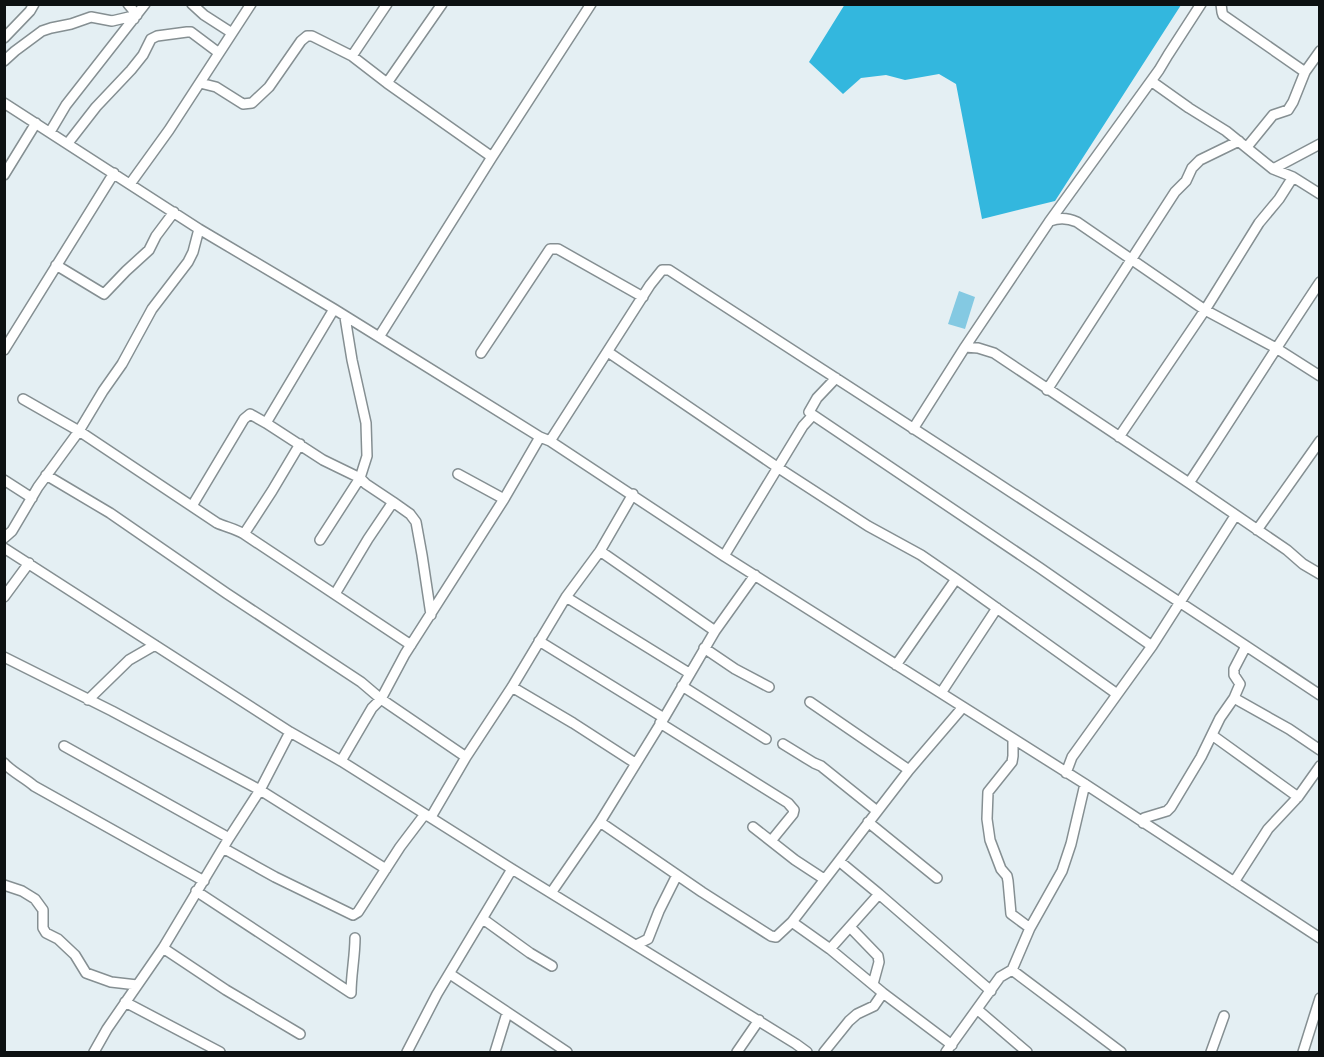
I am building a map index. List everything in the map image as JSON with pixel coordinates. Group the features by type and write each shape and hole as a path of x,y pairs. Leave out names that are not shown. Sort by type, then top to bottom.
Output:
{"street":[{"path":"4,38 34,4"},
{"path":"128,4 135,17"},
{"path":"50,132 66,105 146,4"},
{"path":"192,4 204,15 232,33"},
{"path":"130,184 169,130 252,4"},
{"path":"352,56 387,4"},
{"path":"387,83 442,4"},
{"path":"379,337 591,4"},
{"path":"913,429 1049,222 1151,81 1201,4"},
{"path":"1221,4 1223,15 1305,72"},
{"path":"4,61 42,31 90,17 111,21 135,17"},
{"path":"68,143 136,62 152,39 157,36 191,32 219,52"},
{"path":"200,84 216,87 243,104 254,102 268,87 297,45 307,36 312,36 352,56 492,157"},
{"path":"1047,390 1175,192 1186,182 1192,168 1200,160 1243,144 1273,115 1288,110 1305,72 1316,65 1320,51"},
{"path":"1151,81 1179,102 1226,131 1273,169 1293,177 1320,194"},
{"path":"4,103 199,229 550,441 724,556 1085,784 1320,938"},
{"path":"4,175 36,123"},
{"path":"1273,169 1320,144"},
{"path":"4,350 114,173"},
{"path":"1119,437 1205,309 1255,229 1293,177"},
{"path":"56,266 104,294 149,250 156,236 174,212"},
{"path":"1049,222 1055,219 1070,218 1205,309 1276,348 1320,376"},
{"path":"16,556 8,534 122,364 152,309 188,262 199,229"},
{"path":"481,353 550,249 558,249 643,297"},
{"path":"550,441 643,297 663,270 669,270 1320,695"},
{"path":"1189,483 1320,282"},
{"path":"266,423 333,309"},
{"path":"320,540 360,478 367,456 366,423 345,317"},
{"path":"965,347 994,353 1189,483 1287,550 1303,564 1320,573"},
{"path":"608,352 777,467 868,526 921,555 1117,694"},
{"path":"836,378 817,398 809,412 1152,646"},
{"path":"23,399 79,431 217,523 244,534 411,645"},
{"path":"192,506 246,416 252,415 323,460 360,478 410,514 416,522 430,615"},
{"path":"724,556 777,467 803,426 813,415"},
{"path":"341,761 540,437"},
{"path":"1257,530 1320,441"},
{"path":"244,534 300,444"},
{"path":"458,474 504,499"},
{"path":"46,475 110,513 466,757"},
{"path":"4,480 32,498"},
{"path":"223,848 274,877 352,915 358,912 400,847 428,815 512,687 566,597 600,551 633,494"},
{"path":"335,594 393,502"},
{"path":"1066,773 1072,757 1152,646 1235,516"},
{"path":"4,548 290,732 341,761 550,893 759,1020 807,1053"},
{"path":"600,551 715,630"},
{"path":"4,597 29,562"},
{"path":"550,893 600,822 715,630 755,575"},
{"path":"896,665 956,579"},
{"path":"566,597 690,673"},
{"path":"941,693 997,608"},
{"path":"539,641 662,720 792,808 793,814 771,841"},
{"path":"88,700 129,660 155,645"},
{"path":"1143,823 1144,818 1167,811 1171,807 1201,757 1240,684 1234,675 1234,669 1246,646"},
{"path":"704,648 735,669 769,687"},
{"path":"4,657 260,790 386,869"},
{"path":"682,686 766,739"},
{"path":"512,687 635,763"},
{"path":"1234,698 1289,729 1320,750"},
{"path":"810,702 909,770"},
{"path":"600,822 774,938 792,922 909,770 963,707"},
{"path":"94,1053 106,1029 163,948 260,790 290,732"},
{"path":"1212,735 1298,797"},
{"path":"1013,739 1012,762 988,792 988,832 1001,869 1006,876 1011,914 1030,928"},
{"path":"783,744 821,766 877,811"},
{"path":"64,746 229,838"},
{"path":"4,764 34,786 204,881"},
{"path":"1234,882 1268,829 1298,797 1320,766"},
{"path":"792,922 830,949 949,1049 1000,977 1012,970 1030,928 1067,858 1085,784"},
{"path":"868,822 937,878"},
{"path":"753,827 795,860 825,879"},
{"path":"839,861 991,991"},
{"path":"406,1053 437,994 512,869"},
{"path":"636,945 648,939 677,875"},
{"path":"4,885 22,891 35,899 43,909 43,928 46,933 58,939 75,955 86,973 111,982 137,985"},
{"path":"196,891 351,993 355,938"},
{"path":"830,949 879,894"},
{"path":"483,919 552,966"},
{"path":"850,927 878,956 879,962 873,984"},
{"path":"163,948 226,990 300,1034"},
{"path":"1012,970 1121,1053"},
{"path":"450,974 567,1053"},
{"path":"824,1053 849,1021 873,1006 883,993"},
{"path":"1303,1053 1320,998"},
{"path":"125,1002 220,1053"},
{"path":"978,1010 1027,1053"},
{"path":"495,1053 507,1013"},
{"path":"1211,1053 1224,1016"},
{"path":"737,1053 759,1020"}],"shaded area":[{"path":"845,4 1181,5 1055,201 982,219 956,84 939,74 905,80 886,75 861,78 843,94 809,62"},
{"path":"959,291 975,297 965,329 948,324"}]}
